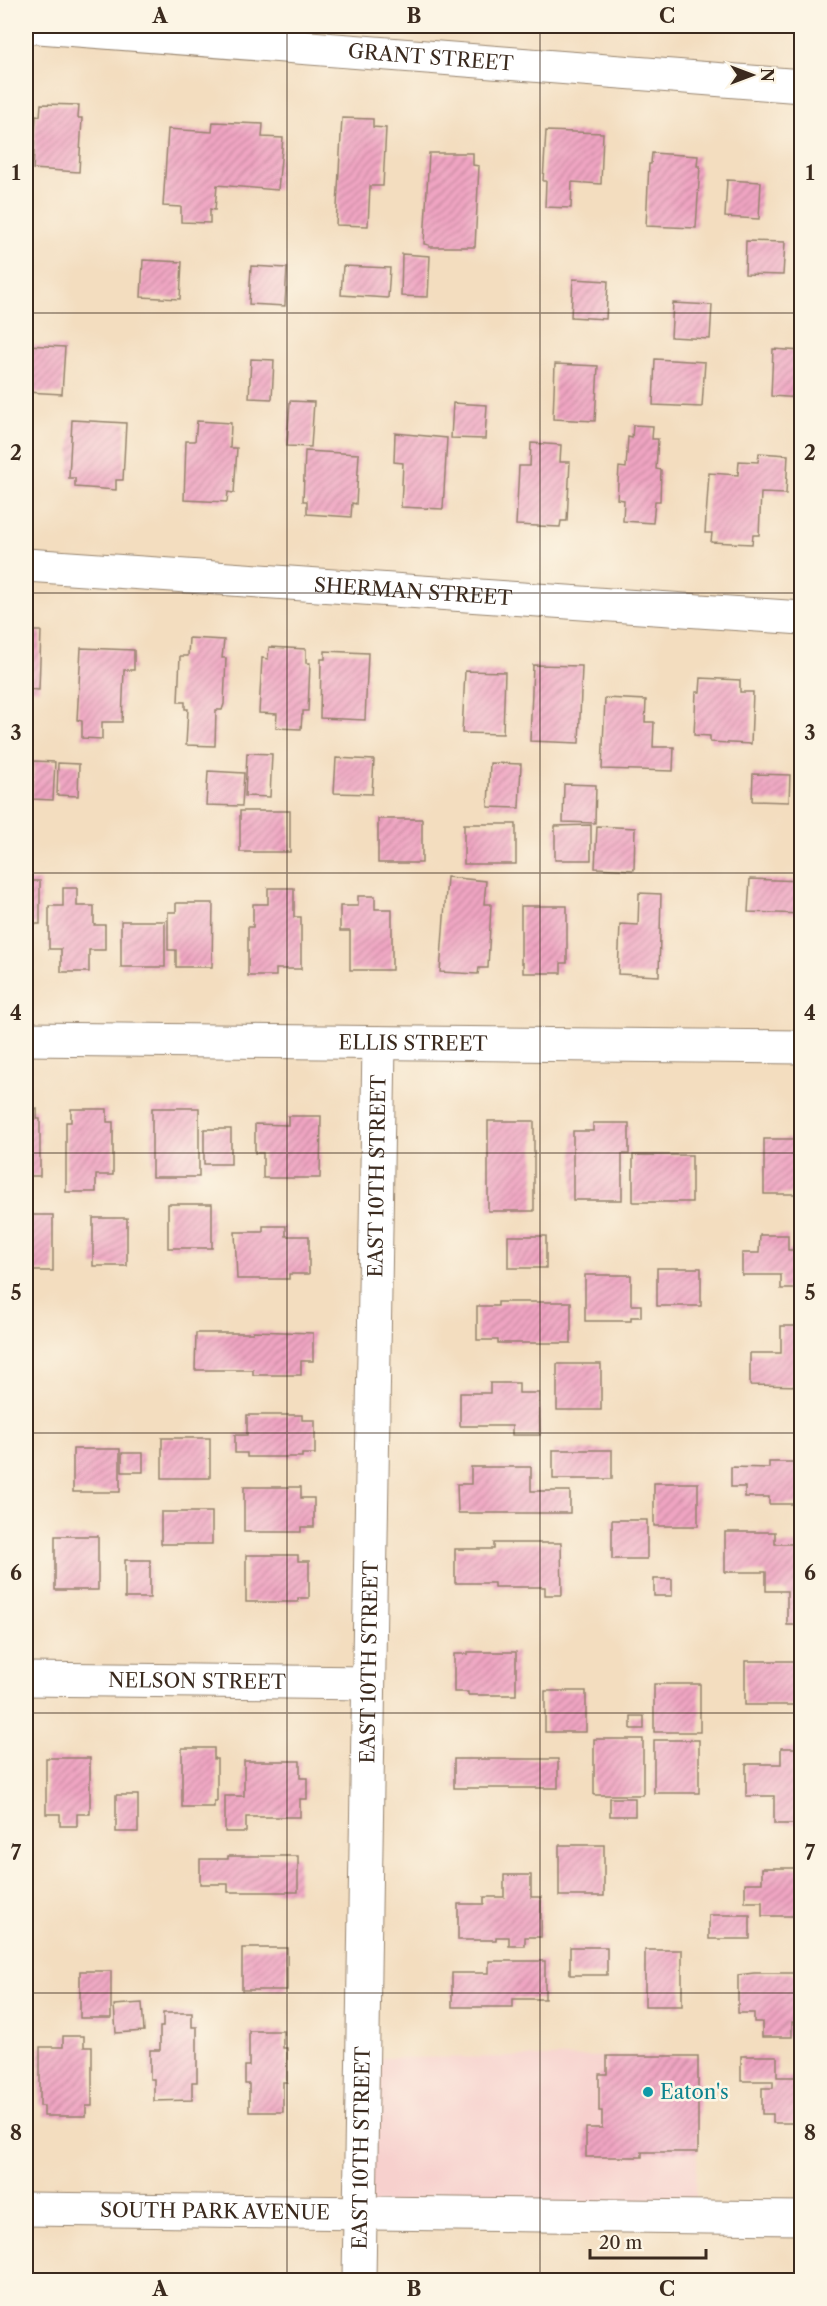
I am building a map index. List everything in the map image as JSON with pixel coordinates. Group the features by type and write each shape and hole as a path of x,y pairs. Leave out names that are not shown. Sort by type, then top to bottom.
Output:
{"street":[{"name":"GRANT STREET","path":"26,26 801,86"},
{"name":"SHERMAN STREET","path":"26,565 801,618"},
{"name":"ELLIS STREET","path":"26,1040 801,1047"},
{"name":"EAST 10TH STREET","path":"359,2280 379,1043"},
{"name":"NELSON STREET","path":"26,1679 368,1683"},
{"name":"SOUTH PARK AVENUE","path":"26,2209 801,2218"}],"shaded area":[{"path":"701,2056 695,2217 360,2213 363,2058"}],"building":[{"path":"41,104 79,105 78,118 82,118 79,172 33,169 36,115 40,116"},
{"path":"342,118 373,119 373,127 386,128 383,186 370,186 368,226 336,225"},
{"path":"213,122 263,124 262,137 283,138 278,190 217,185 215,210 210,209 210,223 181,222 181,207 163,206 168,129 212,132"},
{"path":"546,131 603,133 601,184 572,182 571,208 545,207 546,181 543,181"},
{"path":"429,153 473,153 473,165 479,166 475,247 429,247 424,244"},
{"path":"652,153 698,156 697,166 700,166 696,228 646,226 649,164 651,164"},
{"path":"727,180 761,182 759,219 725,217"},
{"path":"746,241 785,242 783,275 745,274"},
{"path":"402,254 430,256 428,297 401,296"},
{"path":"143,260 182,262 180,299 141,297"},
{"path":"251,266 287,268 285,306 249,304"},
{"path":"343,266 390,268 388,298 341,295"},
{"path":"573,279 608,281 606,319 571,317"},
{"path":"673,303 712,305 710,339 671,337"},
{"path":"26,345 65,347 62,394 26,392"},
{"path":"773,349 802,351 802,398 771,396"},
{"path":"251,359 274,360 272,399 249,398"},
{"path":"655,359 705,362 702,407 653,405"},
{"path":"555,364 598,366 595,421 553,419"},
{"path":"290,401 314,402 311,447 287,446"},
{"path":"453,403 487,405 485,439 451,438"},
{"path":"72,420 126,423 123,480 116,480 116,490 75,487 75,478 69,478"},
{"path":"197,421 231,423 230,448 237,448 234,493 228,492 227,502 184,500 186,441 195,441"},
{"path":"633,425 653,426 652,439 658,439 656,469 661,470 660,501 655,501 653,523 623,521 624,500 617,499 619,467 626,468 628,437 632,438"},
{"path":"395,433 447,438 443,509 401,507 403,463 394,462"},
{"path":"531,443 561,445 560,462 570,462 567,521 561,521 560,527 516,525 519,466 530,466"},
{"path":"305,451 359,454 356,504 352,503 351,517 307,514 307,501 303,501"},
{"path":"759,453 788,455 786,494 761,493 759,535 753,535 752,544 711,542 712,533 705,533 709,473 738,475 739,461 758,462"},
{"path":"26,631 41,631 39,690 26,689"},
{"path":"189,638 224,640 222,658 226,658 224,704 222,710 216,710 215,746 186,745 188,709 185,709 185,702 178,702 180,656 188,656"},
{"path":"269,647 306,649 306,663 310,663 308,711 303,711 301,729 276,728 277,714 259,713 262,658 268,659"},
{"path":"81,648 134,650 134,670 124,670 122,722 102,722 102,739 82,738 82,721 77,720"},
{"path":"325,651 368,653 365,720 320,718 321,659 325,659"},
{"path":"533,665 582,666 579,743 530,741"},
{"path":"465,671 505,672 503,734 462,733"},
{"path":"701,678 740,680 740,692 753,692 751,744 710,742 710,736 694,735 696,692 700,692"},
{"path":"605,698 646,700 645,722 654,722 653,747 674,747 673,771 602,769"},
{"path":"247,753 272,754 270,797 245,796"},
{"path":"336,758 374,760 372,794 334,793"},
{"path":"34,761 55,762 53,800 32,799"},
{"path":"58,763 79,764 78,796 57,795"},
{"path":"490,763 521,764 519,808 488,807"},
{"path":"208,771 244,773 242,806 206,805"},
{"path":"753,774 790,775 789,802 752,801"},
{"path":"564,784 596,785 595,823 563,822"},
{"path":"240,811 290,811 290,852 240,852"},
{"path":"378,819 422,819 422,863 378,863"},
{"path":"464,824 516,824 516,864 464,864"},
{"path":"591,825 591,860 555,860 555,826"},
{"path":"597,826 635,828 634,870 595,868"},
{"path":"447,877 486,881 484,904 491,904 488,968 479,968 478,974 440,972"},
{"path":"750,879 802,881 802,914 748,912"},
{"path":"26,881 40,881 40,924 26,924"},
{"path":"63,888 77,888 77,906 94,906 94,925 105,925 105,950 89,950 89,972 61,972 61,949 49,949 49,906 63,906"},
{"path":"268,888 294,888 294,917 301,917 301,969 276,969 276,976 248,976 248,927 253,927 253,904 268,904"},
{"path":"639,893 661,894 659,976 618,974 620,924 638,925"},
{"path":"358,896 375,896 375,909 392,909 392,970 350,970 350,931 340,931 340,906 358,906"},
{"path":"176,903 213,903 212,967 176,967 176,950 168,950 168,912 176,912"},
{"path":"521,906 567,906 567,963 561,963 561,973 523,973"},
{"path":"121,921 165,921 165,967 121,967"},
{"path":"800,924 802,924 802,967 798,966"},
{"path":"152,1108 199,1108 199,1177 152,1177"},
{"path":"26,1109 37,1109 37,1119 40,1119 40,1176 26,1176"},
{"path":"71,1109 107,1109 107,1122 113,1122 113,1175 96,1175 96,1192 66,1192 66,1122 71,1122"},
{"path":"288,1116 321,1116 320,1178 263,1178 263,1153 255,1153 255,1124 288,1125"},
{"path":"488,1121 534,1121 534,1211 488,1211"},
{"path":"593,1123 629,1123 629,1154 622,1154 622,1200 573,1200 573,1131 593,1131"},
{"path":"204,1129 231,1129 231,1164 204,1164"},
{"path":"764,1139 802,1139 802,1194 764,1194"},
{"path":"633,1155 692,1155 692,1202 633,1202"},
{"path":"168,1204 212,1204 212,1248 168,1248"},
{"path":"26,1215 53,1215 53,1271 26,1271"},
{"path":"93,1218 127,1218 127,1266 93,1266"},
{"path":"263,1226 286,1226 286,1236 309,1236 309,1274 289,1274 289,1279 237,1279 235,1232 263,1232"},
{"path":"760,1235 788,1235 788,1250 802,1250 802,1289 781,1289 781,1275 742,1275 742,1253 759,1253"},
{"path":"508,1236 546,1236 546,1268 508,1268"},
{"path":"657,1268 701,1268 701,1306 657,1306"},
{"path":"585,1275 631,1275 631,1305 641,1305 641,1317 631,1317 631,1321 585,1321"},
{"path":"498,1302 571,1302 571,1343 498,1343 498,1340 477,1340 477,1306 498,1306"},
{"path":"781,1326 802,1326 802,1386 750,1385 750,1353 781,1353"},
{"path":"253,1331 313,1333 313,1361 301,1361 301,1375 253,1375 253,1370 195,1370 196,1333 253,1333"},
{"path":"557,1364 601,1364 601,1410 557,1410"},
{"path":"490,1383 519,1383 519,1393 539,1393 540,1435 512,1435 512,1426 460,1426 460,1393 490,1393"},
{"path":"247,1415 302,1415 302,1420 315,1420 315,1454 302,1454 302,1457 247,1457 247,1453 235,1453 235,1435 247,1435"},
{"path":"162,1438 210,1438 210,1478 162,1478"},
{"path":"73,1449 120,1449 120,1492 73,1492"},
{"path":"553,1450 612,1450 612,1479 553,1479"},
{"path":"122,1453 143,1453 143,1472 122,1472"},
{"path":"769,1462 802,1462 802,1504 769,1504 769,1497 745,1497 745,1487 731,1487 731,1467 769,1468"},
{"path":"471,1467 531,1467 531,1491 570,1491 570,1513 458,1513 457,1484 471,1484"},
{"path":"654,1483 698,1483 698,1526 654,1526"},
{"path":"244,1487 301,1487 301,1498 314,1498 314,1527 301,1527 301,1532 244,1532"},
{"path":"161,1512 212,1512 212,1544 161,1544"},
{"path":"612,1520 647,1520 647,1559 612,1559"},
{"path":"725,1532 775,1532 775,1544 802,1544 802,1625 787,1625 787,1591 766,1591 766,1572 725,1572"},
{"path":"55,1536 98,1536 98,1590 55,1590"},
{"path":"494,1543 561,1543 562,1595 545,1595 545,1587 494,1587 494,1583 455,1583 455,1549 494,1549"},
{"path":"246,1555 298,1555 298,1561 309,1561 309,1598 298,1598 298,1602 246,1602"},
{"path":"125,1560 150,1560 150,1598 125,1598"},
{"path":"654,1579 672,1579 672,1596 654,1596"},
{"path":"468,1652 516,1652 516,1695 468,1695 468,1692 454,1692 454,1654 468,1654"},
{"path":"745,1661 802,1661 802,1705 745,1705"},
{"path":"654,1684 700,1684 700,1732 654,1732"},
{"path":"545,1691 586,1691 586,1732 545,1732"},
{"path":"631,1716 644,1716 644,1729 631,1729"},
{"path":"594,1739 643,1739 643,1795 594,1795"},
{"path":"654,1740 699,1740 699,1793 654,1793"},
{"path":"182,1748 214,1748 214,1759 217,1759 217,1801 214,1801 214,1807 182,1807"},
{"path":"781,1748 802,1748 802,1824 774,1824 774,1796 746,1796 746,1764 781,1764"},
{"path":"46,1758 90,1758 90,1814 77,1814 77,1826 60,1826 60,1814 46,1814"},
{"path":"454,1759 558,1759 558,1788 454,1788"},
{"path":"244,1761 300,1761 300,1778 307,1778 307,1799 300,1799 300,1817 246,1817 246,1832 225,1832 225,1796 244,1796"},
{"path":"116,1795 138,1795 138,1832 116,1832"},
{"path":"610,1798 635,1798 635,1816 610,1816"},
{"path":"559,1845 604,1845 604,1896 559,1896"},
{"path":"228,1856 298,1856 298,1892 228,1892 228,1884 200,1884 200,1859 228,1859"},
{"path":"762,1868 802,1868 802,1916 762,1916 762,1902 745,1902 745,1883 762,1883"},
{"path":"504,1875 531,1875 531,1897 541,1897 541,1937 525,1937 525,1946 509,1946 509,1937 496,1937 496,1940 458,1940 458,1904 484,1904 484,1897 504,1897"},
{"path":"709,1915 750,1915 750,1939 709,1939"},
{"path":"570,1947 607,1947 607,1975 570,1975"},
{"path":"242,1948 287,1948 287,1990 242,1990"},
{"path":"645,1950 682,1950 682,2006 645,2006"},
{"path":"489,1961 545,1961 545,1999 513,1999 513,2007 452,2007 452,1973 489,1973"},
{"path":"80,1971 111,1971 111,2018 80,2018"},
{"path":"802,1973 802,2022 792,2022 792,2037 762,2037 762,2022 754,2022 754,2013 738,2013 738,1975"},
{"path":"142,2003 144,2031 116,2033 114,2005"},
{"path":"163,2013 192,2013 192,2027 197,2027 197,2082 192,2082 192,2100 154,2101 154,2079 150,2079 150,2050 160,2050 160,2027 163,2027"},
{"path":"249,2031 283,2031 283,2048 287,2048 287,2082 283,2082 283,2112 249,2112 249,2084 245,2084 245,2066 249,2066"},
{"path":"63,2036 84,2036 84,2047 92,2047 92,2106 86,2106 86,2116 44,2116 44,2106 40,2106 40,2047 63,2047"},
{"name":"Eaton's","path":"607,2056 698,2056 698,2152 642,2152 642,2157 586,2157 586,2128 602,2128 602,2111 599,2111 599,2074 607,2074"},
{"path":"741,2056 777,2056 777,2077 802,2077 802,2123 773,2123 773,2114 762,2114 762,2088 773,2088 773,2081 741,2081"}],"place":[{"name":"Eaton's","path":"648,2092"}]}
